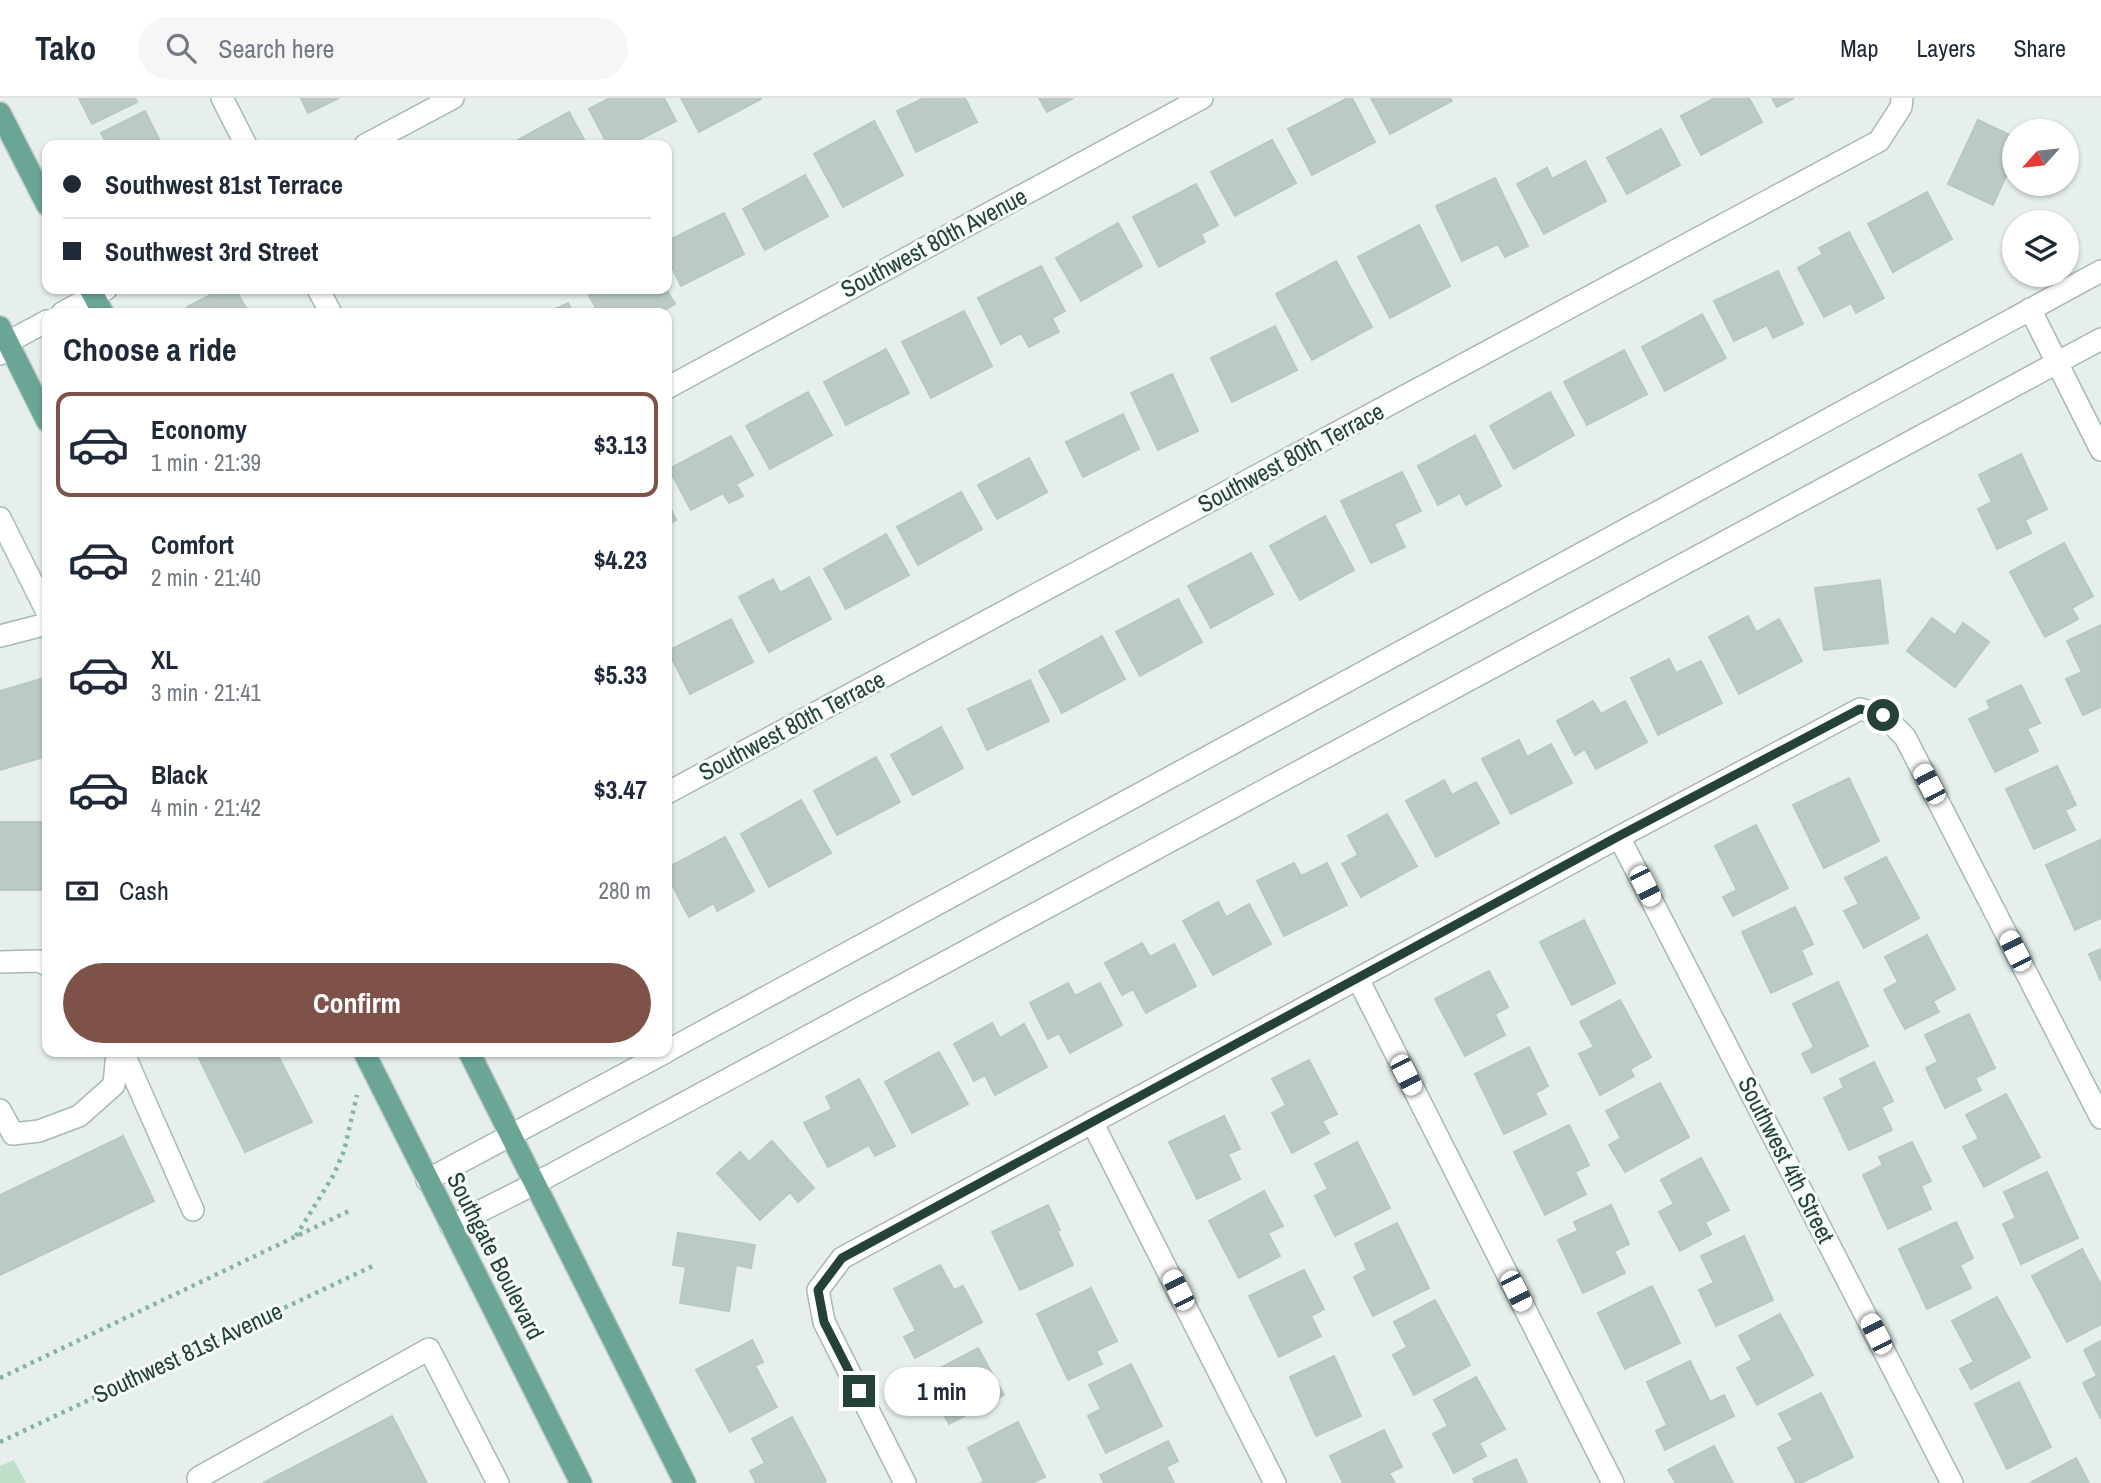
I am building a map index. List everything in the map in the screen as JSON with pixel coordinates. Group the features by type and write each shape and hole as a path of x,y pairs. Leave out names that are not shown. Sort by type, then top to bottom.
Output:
{"main road":[{"path":"0,113 42,195"},
{"path":"2,341 42,412"},
{"name":"Southgate Boulevard","path":"366,1057 581,1483"},
{"path":"472,1057 685,1483"}],"street":[{"path":"222,98 243,140"},
{"path":"374,140 453,98"},
{"name":"Southwest 80th Avenue","path":"672,385 1188,101"},
{"name":"Southwest 80th Terrace","path":"672,790 1879,141 1902,103"},
{"path":"672,1049 2101,271"},
{"path":"73,308 98,297"},
{"path":"2030,309 2101,450"},
{"path":"2,341 42,323"},
{"path":"451,1226 534,1184 2101,339"},
{"path":"0,517 42,602"},
{"path":"0,636 42,625"},
{"path":"905,1483 824,1322 818,1290 842,1258 1619,836 1860,709 1883,715 1905,737 2101,1118"},
{"name":"Southwest 4th Street","path":"1619,836 1952,1483"},
{"path":"0,962 42,962"},
{"path":"1357,979 1613,1483"},
{"path":"0,1110 6,1137 39,1131 79,1116 114,1085 117,1057"},
{"path":"125,1057 193,1210"},
{"path":"427,1180 657,1057"},
{"path":"1092,1122 1275,1483"},
{"path":"200,1483 198,1478 429,1349 498,1483"}],"path":[{"path":"296,1237 333,1176 344,1151 363,1057"},
{"path":"0,1378 349,1211"},
{"name":"Southwest 81st Avenue","path":"0,1441 375,1265"}],"green space":[{"path":"14,1460 26,1483 0,1483 0,1466"}],"building":[{"path":"79,98 135,98 137,102 92,124"},
{"path":"301,98 339,98 308,113"},
{"path":"610,98 664,98 676,121 639,140 605,140 589,109"},
{"path":"681,98 760,98 761,99 699,132"},
{"path":"924,98 965,98 977,122 916,152 897,111"},
{"path":"1039,98 1073,98 1047,112"},
{"path":"1352,98 1375,142 1312,175 1288,129"},
{"path":"1371,98 1450,98 1452,101 1390,134"},
{"path":"1715,98 1749,98 1762,122 1701,155 1681,116"},
{"path":"1772,98 1794,98 1777,107"},
{"path":"145,111 160,140 104,140 101,133"},
{"path":"569,112 584,140 518,140"},
{"path":"1978,120 2002,131 2002,185 1993,205 1948,184"},
{"path":"874,121 903,175 843,207 814,154"},
{"path":"1661,129 1680,165 1627,194 1607,158"},
{"path":"1272,140 1296,183 1235,216 1211,172"},
{"path":"1585,161 1606,201 1544,234 1517,184 1547,168 1552,179"},
{"path":"805,175 828,216 765,250 743,209"},
{"path":"1495,178 1528,246 1505,257 1498,244 1462,261 1436,206"},
{"path":"1196,184 1218,225 1201,234 1205,242 1159,267 1133,217"},
{"path":"1927,192 1952,239 1893,272 1868,224"},
{"path":"724,213 744,254 681,286 672,267 672,239"},
{"path":"1118,223 1142,266 1081,301 1056,258"},
{"path":"1419,225 1450,286 1390,318 1358,257"},
{"path":"1849,232 1884,298 1856,313 1851,303 1824,317 1798,268 1823,254 1819,248"},
{"path":"1336,261 1372,327 1312,360 1276,294"},
{"path":"1041,266 1065,311 1052,318 1059,332 1029,347 1021,333 1001,344 978,298"},
{"path":"1778,271 1803,324 1773,338 1767,325 1734,341 1714,301"},
{"path":"212,294 238,294 246,308 188,308"},
{"path":"669,294 675,304 668,308 596,308 589,296"},
{"path":"568,303 570,308 558,308"},
{"path":"964,311 992,366 931,398 902,342"},
{"path":"1702,314 1726,358 1665,391 1642,347"},
{"path":"1275,326 1297,370 1232,402 1211,358"},
{"path":"886,349 909,393 846,425 824,382"},
{"path":"1624,350 1647,394 1587,425 1564,382"},
{"path":"1172,374 1198,431 1158,450 1131,393"},
{"path":"808,392 832,435 770,469 746,426"},
{"path":"1550,392 1574,435 1514,469 1490,426"},
{"path":"1123,414 1139,449 1083,477 1066,442"},
{"path":"1475,435 1501,486 1466,505 1460,493 1438,505 1418,466"},
{"path":"731,436 753,475 736,484 743,496 729,503 723,493 691,510 672,475 672,467"},
{"path":"2021,454 2047,509 2025,520 2031,533 1997,549 1978,509 1992,502 1979,475"},
{"path":"1029,458 1047,492 997,519 978,485"},
{"path":"1402,472 1421,511 1394,524 1405,547 1371,563 1341,501"},
{"path":"961,492 982,529 918,565 897,527"},
{"path":"1325,516 1354,570 1300,600 1270,546"},
{"path":"886,534 909,575 846,609 824,569"},
{"path":"2064,543 2093,596 2072,608 2078,619 2045,637 2010,572"},
{"path":"1251,553 1273,594 1211,628 1188,586"},
{"path":"809,577 831,619 769,652 739,597 773,579 780,593"},
{"path":"1880,580 1888,643 1824,650 1815,588"},
{"path":"1178,599 1202,642 1140,676 1116,632"},
{"path":"1748,616 1756,632 1779,619 1802,661 1739,694 1709,637"},
{"path":"1932,618 1955,635 1963,623 1989,642 1955,687 1907,651"},
{"path":"731,619 753,662 690,694 672,659 672,649"},
{"path":"2101,625 2101,707 2083,715 2066,679 2082,672 2067,641"},
{"path":"1102,636 1125,679 1062,713 1039,671"},
{"path":"1669,659 1676,673 1701,661 1722,703 1658,735 1631,678"},
{"path":"42,678 42,757 0,770 0,691"},
{"path":"1030,680 1049,721 987,750 968,709"},
{"path":"2021,685 2040,723 2027,729 2038,751 1995,772 1969,719 1990,709 1987,701"},
{"path":"1593,701 1601,714 1625,701 1647,742 1596,769 1585,749 1575,755 1557,721"},
{"path":"941,727 963,768 913,795 891,755"},
{"path":"1519,740 1527,757 1551,744 1572,783 1511,814 1482,759"},
{"path":"876,757 900,802 837,835 814,791"},
{"path":"2057,766 2076,805 2065,810 2075,830 2034,849 2006,789"},
{"path":"1849,778 1879,841 1824,868 1793,805"},
{"path":"1444,780 1452,795 1476,782 1499,823 1436,857 1406,801"},
{"path":"801,800 831,853 769,887 741,834"},
{"path":"1387,814 1417,866 1361,897 1342,864 1358,855 1348,836"},
{"path":"0,822 42,822 42,890 0,890"},
{"path":"1756,825 1788,888 1733,916 1723,897 1737,890 1715,846"},
{"path":"725,837 754,891 717,911 714,903 689,917 672,885 672,865"},
{"path":"2100,840 2101,918 2075,930 2046,865"},
{"path":"1886,857 1919,918 1864,948 1844,911 1859,904 1845,878"},
{"path":"1294,863 1301,876 1327,863 1347,905 1284,936 1257,881"},
{"path":"1218,902 1226,917 1249,904 1271,944 1213,975 1183,921"},
{"path":"1795,907 1813,944 1801,950 1812,974 1771,993 1742,932"},
{"path":"1584,920 1615,983 1572,1005 1540,942"},
{"path":"1927,935 1955,989 1933,1001 1939,1012 1905,1029 1884,990 1898,982 1885,957"},
{"path":"1142,943 1150,957 1174,944 1196,986 1146,1013 1133,989 1122,995 1105,963"},
{"path":"2101,949 2101,981 2089,954"},
{"path":"1489,971 1508,1007 1495,1014 1505,1035 1465,1056 1435,999"},
{"path":"1838,982 1868,1046 1812,1073 1802,1054 1814,1047 1793,1004"},
{"path":"1068,983 1075,996 1100,983 1122,1025 1070,1053 1059,1033 1048,1039 1030,1003"},
{"path":"1620,1000 1651,1057 1630,1069 1634,1076 1600,1095 1579,1054 1594,1047 1580,1022"},
{"path":"1969,1014 1995,1068 1975,1078 1981,1090 1945,1108 1926,1068 1938,1062 1925,1035"},
{"path":"992,1023 1000,1038 1024,1024 1047,1067 995,1095 985,1075 974,1081 954,1044"},
{"path":"1529,1047 1548,1086 1535,1093 1546,1114 1504,1134 1475,1074"},
{"path":"939,1052 968,1104 912,1133 885,1082"},
{"path":"198,1057 279,1057 312,1122 245,1152"},
{"path":"1309,1060 1337,1114 1322,1121 1329,1133 1292,1153 1272,1113 1286,1105 1272,1079"},
{"path":"1874,1062 1893,1101 1881,1107 1892,1130 1849,1150 1824,1098 1844,1088 1840,1079"},
{"path":"859,1079 895,1146 875,1156 869,1145 828,1167 804,1123 832,1109 826,1097"},
{"path":"1660,1083 1689,1137 1625,1172 1609,1145 1621,1138 1606,1111"},
{"path":"2006,1094 2040,1157 1984,1187 1963,1147 1979,1139 1966,1115"},
{"path":"1224,1116 1240,1149 1228,1154 1240,1179 1197,1199 1169,1142"},
{"path":"1569,1125 1589,1165 1575,1172 1586,1194 1545,1215 1514,1152"},
{"path":"123,1136 154,1201 0,1275 0,1195"},
{"path":"772,1141 814,1188 798,1202 790,1192 760,1220 717,1173 740,1152 749,1162"},
{"path":"1357,1142 1390,1208 1335,1236 1315,1196 1328,1189 1315,1164"},
{"path":"1912,1142 1931,1181 1921,1186 1931,1209 1888,1229 1863,1175 1883,1165 1879,1157"},
{"path":"1701,1158 1729,1210 1705,1222 1711,1234 1680,1251 1659,1212 1674,1204 1661,1180"},
{"path":"2047,1172 2078,1238 2021,1264 2003,1224 2016,1218 2004,1192"},
{"path":"1264,1191 1283,1226 1268,1233 1280,1256 1239,1278 1209,1221"},
{"path":"1048,1205 1073,1265 1020,1290 992,1232"},
{"path":"1611,1205 1629,1244 1614,1251 1625,1273 1583,1293 1558,1240 1578,1231 1574,1222"},
{"path":"1956,1222 1973,1258 1960,1265 1971,1288 1927,1309 1899,1249"},
{"path":"1397,1223 1429,1288 1373,1316 1354,1277 1367,1270 1355,1244"},
{"path":"678,1233 755,1245 751,1268 736,1265 729,1311 680,1303 686,1267 673,1265"},
{"path":"1744,1236 1773,1300 1716,1326 1699,1290 1714,1283 1701,1256"},
{"path":"2082,1249 2101,1285 2101,1324 2067,1342 2032,1276"},
{"path":"940,1265 954,1290 963,1286 982,1322 915,1358 904,1337 916,1331 894,1289"},
{"path":"1304,1270 1324,1309 1311,1316 1321,1336 1279,1357 1249,1296"},
{"path":"1652,1286 1680,1343 1625,1369 1598,1313"},
{"path":"1091,1288 1117,1341 1096,1351 1102,1364 1068,1380 1037,1314"},
{"path":"1997,1297 2030,1357 1971,1389 1960,1369 1974,1362 1952,1321"},
{"path":"1435,1300 1470,1365 1414,1395 1393,1355 1407,1347 1394,1322"},
{"path":"1780,1314 1813,1375 1757,1405 1737,1368 1752,1360 1739,1336"},
{"path":"752,1340 763,1362 755,1366 777,1407 730,1432 696,1370"},
{"path":"2101,1341 2101,1419 2083,1383 2097,1376 2084,1350"},
{"path":"978,1348 1004,1395 949,1424 924,1377"},
{"path":"1334,1356 1361,1416 1316,1436 1290,1377"},
{"path":"1690,1361 1710,1402 1724,1395 1734,1416 1665,1450 1656,1431 1667,1425 1647,1382"},
{"path":"1131,1364 1162,1426 1106,1453 1088,1416 1101,1409 1089,1385"},
{"path":"1476,1377 1505,1429 1479,1443 1486,1456 1454,1473 1433,1434 1448,1426 1434,1400"},
{"path":"2019,1382 2051,1447 2007,1469 1975,1404"},
{"path":"1821,1393 1853,1457 1796,1483 1778,1448 1793,1440 1779,1414"},
{"path":"392,1416 427,1483 263,1483"},
{"path":"792,1417 826,1481 756,1483 750,1471 765,1463 752,1439"},
{"path":"1018,1422 1045,1477 1032,1483 981,1483 984,1481 968,1448"},
{"path":"1384,1430 1402,1467 1389,1473 1395,1483 1343,1483 1330,1456"},
{"path":"1168,1441 1178,1461 1166,1467 1174,1483 1104,1483 1100,1475"},
{"path":"1714,1446 1733,1483 1676,1483 1668,1470"},
{"path":"2076,1458 2089,1483 2030,1483"},
{"path":"1516,1459 1527,1483 1475,1483 1473,1479"}],"route":[{"path":"859,1391 824,1322 818,1290 842,1258 1619,836 1860,709 1883,715"}]}
